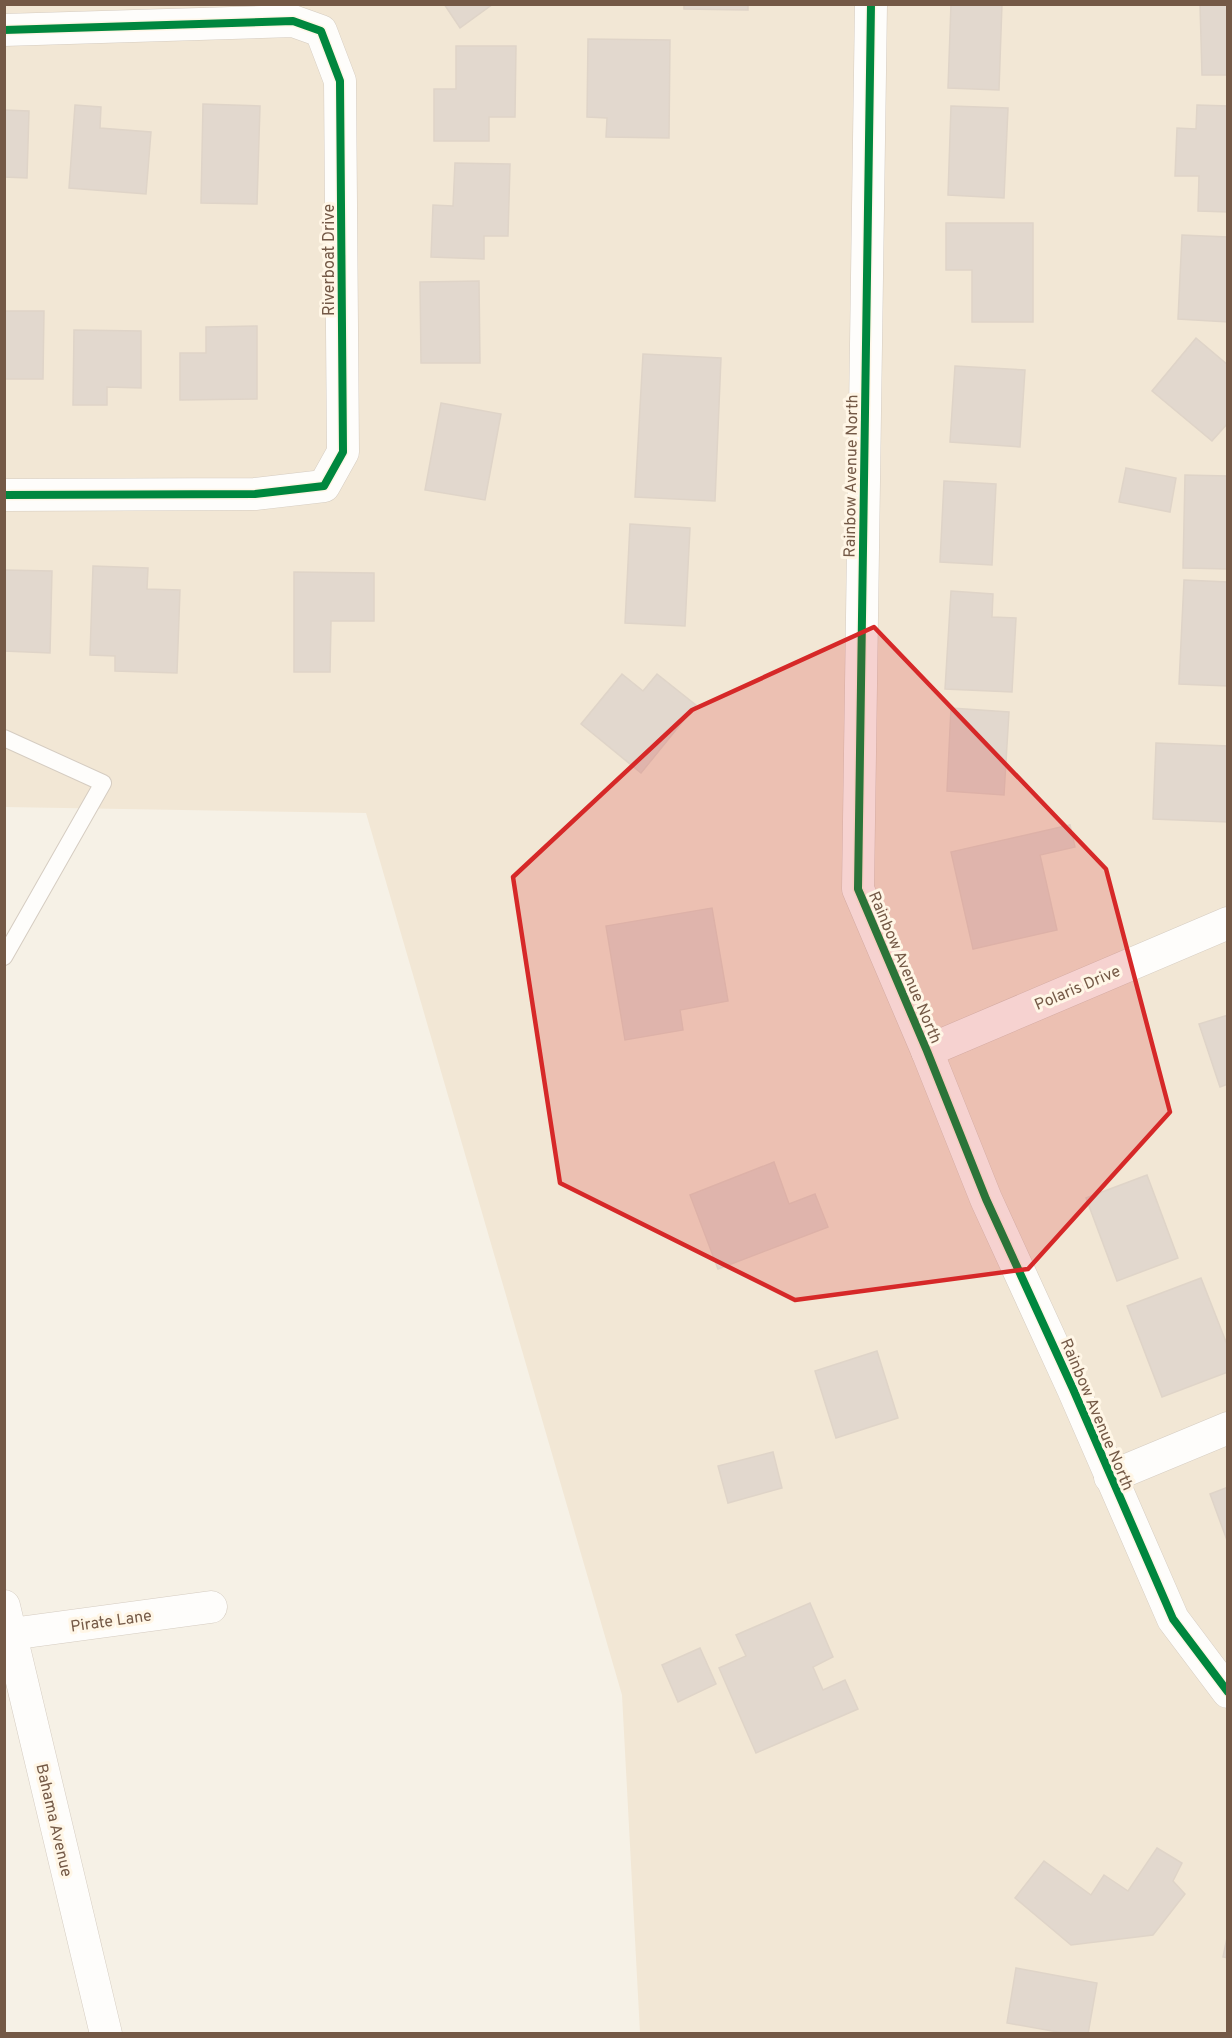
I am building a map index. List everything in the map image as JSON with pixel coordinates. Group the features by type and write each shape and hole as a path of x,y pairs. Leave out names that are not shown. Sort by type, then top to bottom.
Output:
{"street":[{"name":"Rainbow Avenue North","path":"871,4 858,889 927,1051 986,1199 1073,1389 1173,1619 1227,1692"},
{"name":"Riverboat Drive","path":"4,30 293,21 321,31 340,81 343,452 324,486 278,492 4,495"},
{"name":"Polaris Drive","path":"927,1051 1227,923"},
{"path":"1110,1477 1227,1428"},
{"name":"Pirate Lane","path":"8,1620 212,1607"},
{"name":"Bahama Avenue","path":"8,1620 106,2034"}],"lane":[{"path":"4,738 103,783 4,957"}],"highlighted area":[{"path":"874,627 1106,869 1170,1112 1028,1269 795,1300 560,1183 513,877 692,710"}],"shaded area":[{"path":"5,5 1227,5 1227,2033 640,2033 622,1695 366,813 5,807"}],"building":[{"path":"444,4 493,4 460,28"},
{"path":"684,4 748,4 748,10 684,9"},
{"path":"951,4 1002,4 999,90 948,88"},
{"path":"1200,4 1228,4 1228,75 1202,75"},
{"path":"588,39 670,40 669,138 606,137 607,118 587,117"},
{"path":"456,46 516,46 515,117 489,117 489,141 434,141 434,89 456,89"},
{"path":"203,104 260,106 257,204 201,203"},
{"path":"75,105 101,107 100,128 151,132 146,194 69,188"},
{"path":"1197,105 1228,106 1228,212 1198,211 1199,176 1175,176 1177,128 1196,129"},
{"path":"951,106 1008,108 1004,198 948,195"},
{"path":"4,110 29,111 27,178 4,177"},
{"path":"455,163 510,164 508,236 484,236 484,259 431,257 433,205 453,206"},
{"path":"946,223 1033,223 1033,322 972,322 972,270 946,270"},
{"path":"1182,235 1228,237 1228,322 1178,319"},
{"path":"479,281 480,363 421,363 420,282"},
{"path":"4,311 44,311 43,379 4,379"},
{"path":"257,326 257,399 180,400 180,353 206,353 206,327"},
{"path":"74,330 141,331 141,388 107,387 107,405 73,405"},
{"path":"1196,338 1228,365 1228,423 1212,441 1152,391"},
{"path":"643,354 721,358 715,501 635,497"},
{"path":"955,366 1025,370 1020,447 950,442"},
{"path":"441,403 501,414 485,500 425,490"},
{"path":"1126,468 1176,478 1170,512 1119,502"},
{"path":"1185,475 1228,476 1228,569 1183,568"},
{"path":"944,481 996,484 992,565 940,562"},
{"path":"630,524 690,528 685,626 625,623"},
{"path":"93,566 148,568 147,589 180,590 177,673 115,671 115,656 90,655"},
{"path":"4,570 52,571 50,653 4,651"},
{"path":"294,572 374,573 374,621 331,621 330,672 294,672"},
{"path":"1184,580 1228,582 1228,686 1179,684"},
{"path":"951,591 993,594 992,617 1016,618 1012,692 945,689"},
{"path":"622,674 643,691 657,674 696,705 641,773 581,724"},
{"path":"951,708 1009,712 1004,795 947,791"},
{"path":"1156,743 1228,746 1228,822 1153,819"},
{"path":"1070,825 1075,847 1040,855 1057,930 973,949 951,852"},
{"path":"712,908 728,1001 680,1010 683,1030 625,1040 606,926"},
{"path":"1228,1015 1228,1084 1220,1087 1199,1024"},
{"path":"774,1162 789,1204 815,1194 828,1227 718,1269 690,1195"},
{"path":"1147,1175 1178,1258 1117,1281 1086,1198"},
{"path":"1201,1278 1228,1347 1228,1372 1162,1397 1127,1306"},
{"path":"877,1351 898,1418 836,1438 815,1371"},
{"path":"773,1452 782,1488 728,1503 718,1466"},
{"path":"1228,1487 1228,1543 1210,1494"},
{"path":"810,1603 833,1657 813,1667 823,1690 845,1680 858,1709 756,1753 719,1668 746,1656 736,1635"},
{"path":"700,1648 716,1684 678,1702 662,1665"},
{"path":"1157,1848 1182,1863 1173,1881 1185,1894 1153,1935 1071,1945 1015,1898 1044,1861 1091,1895 1104,1875 1128,1891"},
{"path":"1228,1933 1228,1958 1223,1957"},
{"path":"1016,1968 1097,1983 1088,2034 1069,2034 1007,2023"}],"cycle path":[{"path":"871,4 858,889 927,1051 986,1199 1073,1389 1173,1619 1228,1692"},
{"path":"4,30 293,21 321,31 340,81 343,452 324,486 255,494 4,495"}]}
